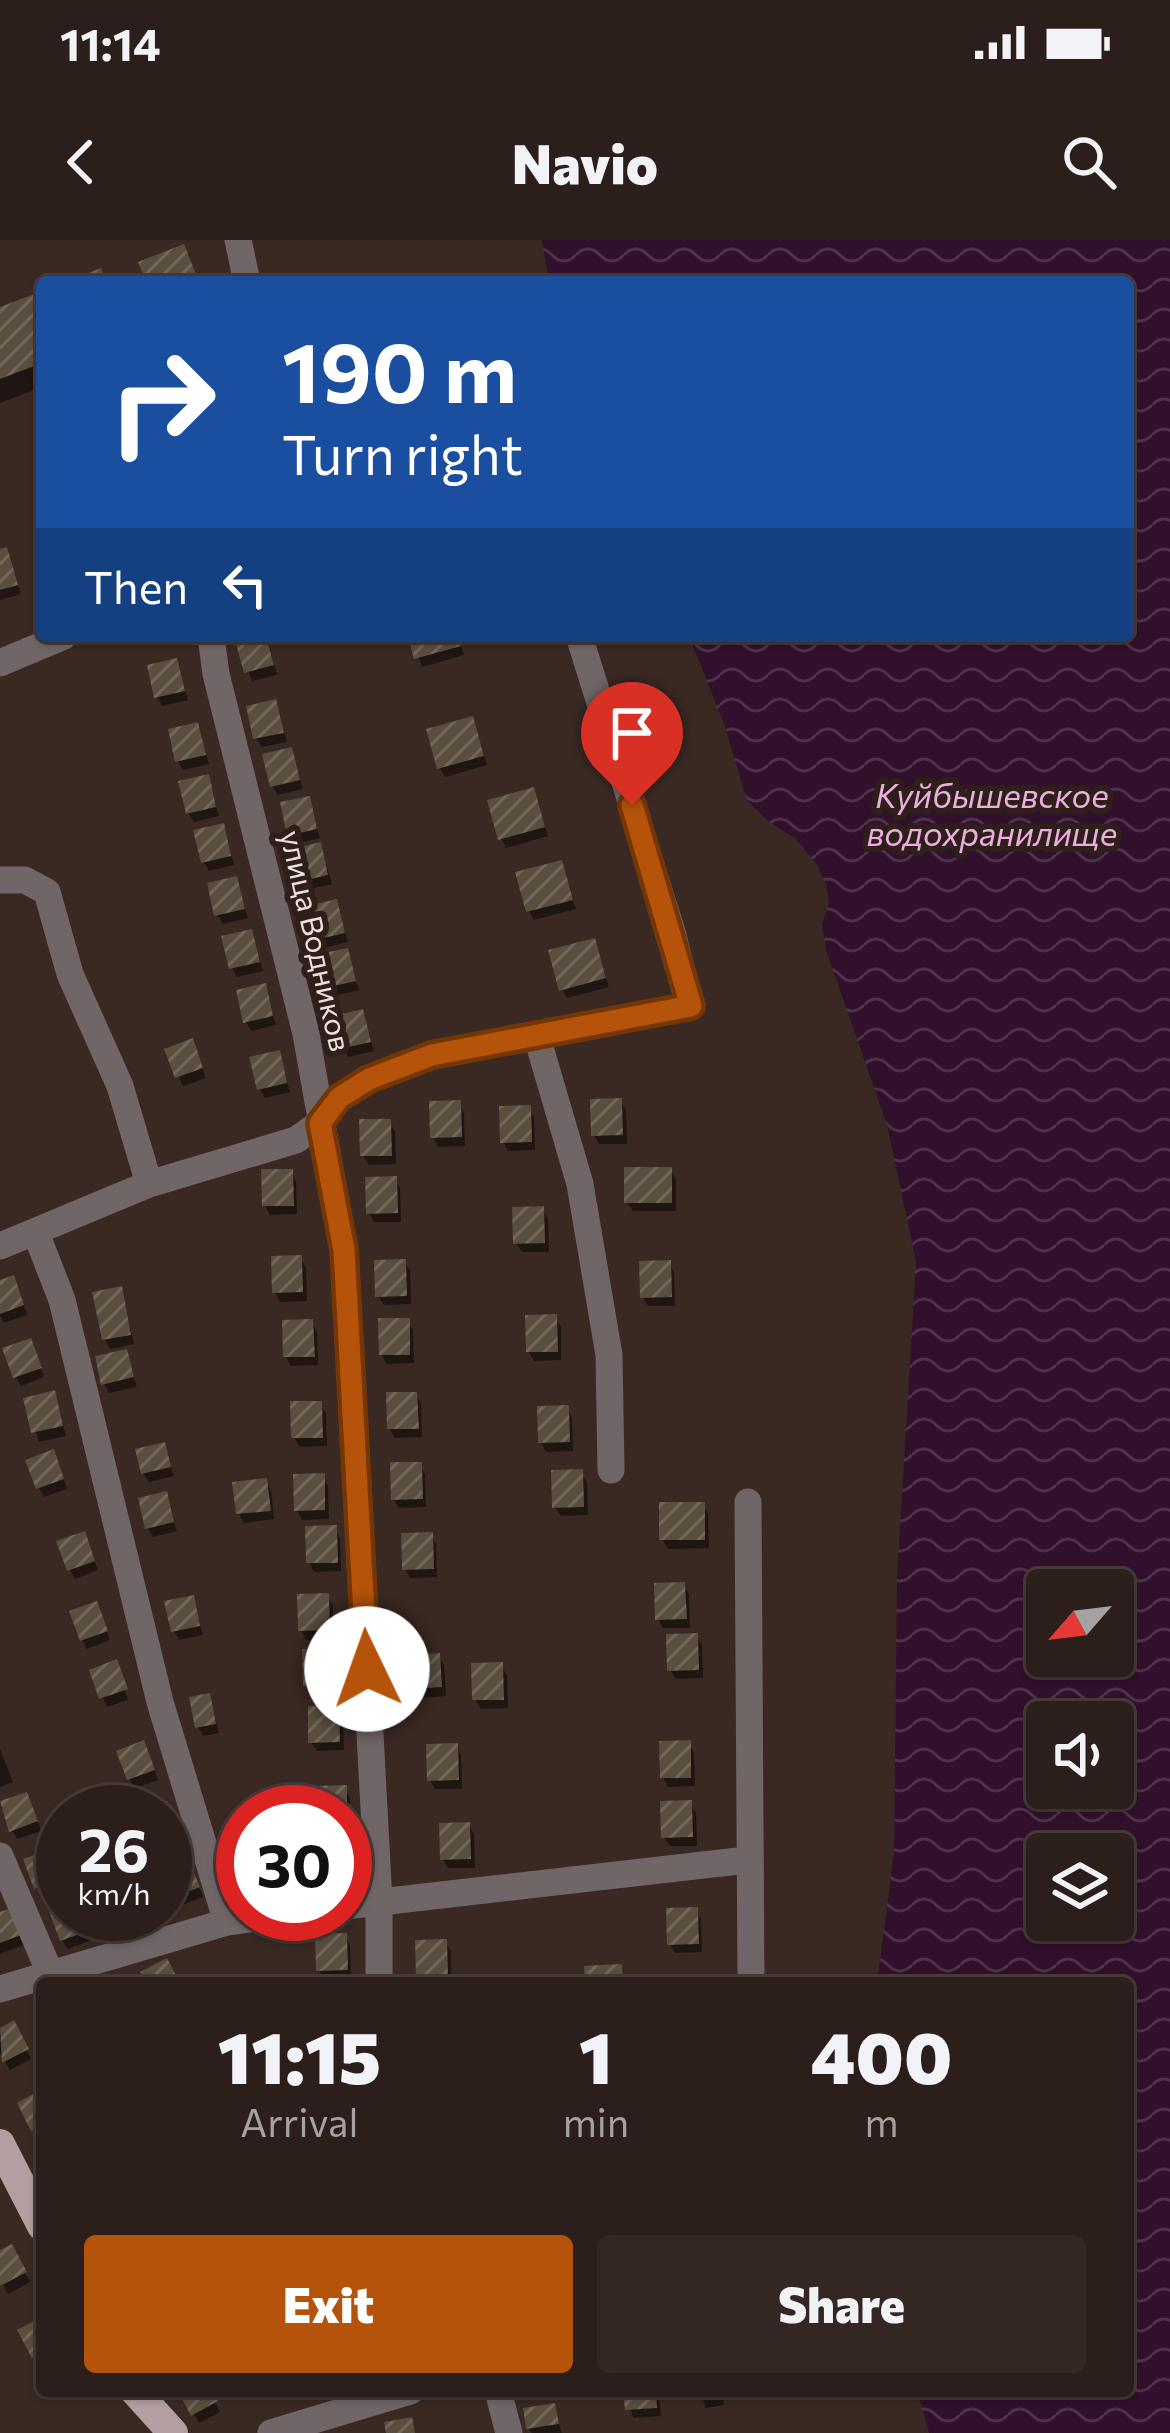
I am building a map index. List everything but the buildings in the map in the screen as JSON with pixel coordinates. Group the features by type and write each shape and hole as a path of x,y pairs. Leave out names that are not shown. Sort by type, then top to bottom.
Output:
{"main road":[{"path":"0,2144 36,2214"},
{"path":"140,2397 173,2433"}],"street":[{"path":"238,240 246,276"},
{"path":"0,663 50,642"},
{"name":"улица Водников","path":"212,642 307,1034 344,1250 380,1902 379,1977"},
{"path":"0,1246 149,1184 296,1140 320,1123 339,1098 369,1079 432,1055 691,1006 581,642"},
{"path":"0,880 25,880 47,892 70,974 120,1086 149,1184"},
{"path":"537,1037 580,1184 609,1355 611,1470"},
{"path":"36,1233 62,1300 160,1702 216,1889"},
{"path":"748,1502 751,1977"},
{"path":"0,1856 50,1972"},
{"path":"372,1903 747,1861"},
{"path":"0,1989 216,1925"},
{"path":"271,2433 375,2397"},
{"path":"500,2397 509,2433"}],"water":[{"name":"Куйбышевское водохранилище","path":"542,240 1170,240 1170,2433 929,2433 919,2397 1134,2397 1134,1977 878,1977 894,1853 897,1579 916,1262 887,1125 826,950 822,925 829,903 826,884 795,838 747,800 691,642 1134,642 1134,276 548,276"}],"route":[{"path":"367,1669 344,1250 320,1123 339,1098 369,1079 432,1055 691,1006 632,805"}]}
